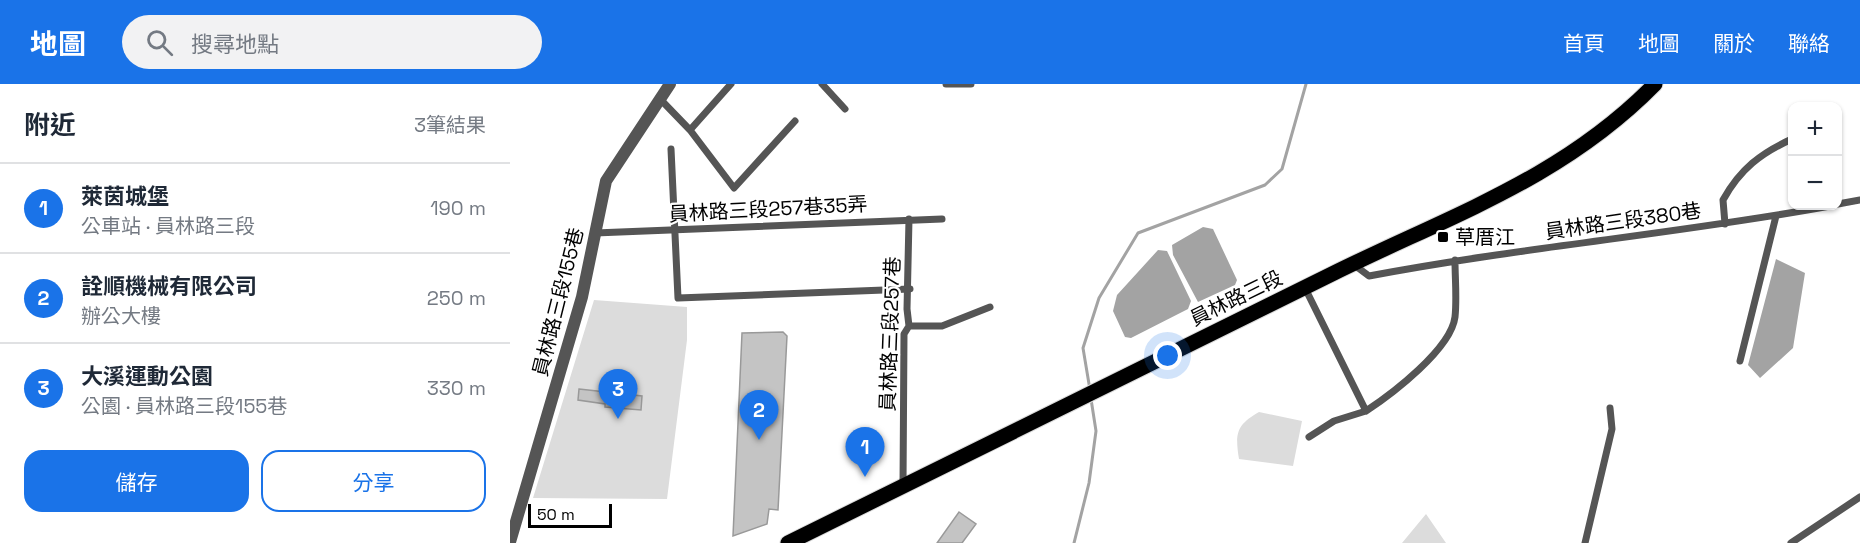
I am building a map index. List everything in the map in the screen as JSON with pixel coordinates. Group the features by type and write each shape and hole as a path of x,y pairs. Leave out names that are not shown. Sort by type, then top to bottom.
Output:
{"main road":[{"name":"員林路三段","path":"788,543 1353,264 1479,207 1541,174 1601,133 1655,84"}],"street":[{"name":"員林路三段155巷","path":"510,542 582,297 606,181 670,84"}],"lane":[{"path":"690,130 730,84"},
{"path":"822,84 845,109"},
{"path":"946,84 971,84"},
{"path":"663,95 662,101 690,130 734,188 795,121"},
{"path":"1725,224 1723,200 1745,168 1767,150 1788,141"},
{"path":"670,149 678,298 910,289"},
{"path":"1842,203 1860,200"},
{"name":"員林路三段380巷","path":"1353,264 1369,276 1455,260 1725,224 1808,210"},
{"path":"1740,361 1776,216"},
{"name":"員林路三段257巷","path":"903,485 904,334 909,326 907,309 910,289 909,219"},
{"name":"員林路三段257巷35弄","path":"595,233 942,219"},
{"path":"1310,437 1334,421 1366,411 1396,391 1445,338 1455,319 1455,260"},
{"path":"1305,288 1366,411"},
{"path":"909,326 942,326 990,307"},
{"path":"1585,543 1612,429 1610,408"},
{"path":"1791,543 1860,497"}],"shaded area":[{"path":"1203,227 1213,229 1237,280 1235,285 1198,302 1173,255 1172,245"},
{"path":"1158,250 1167,251 1191,301 1188,309 1131,338 1125,337 1113,311 1117,295"},
{"path":"1776,259 1805,273 1793,348 1760,378 1748,365"},
{"path":"594,300 687,307 687,340 667,499 533,498"},
{"path":"1259,412 1302,421 1293,466 1239,459 1237,443 1239,431 1246,421"},
{"path":"1426,514 1446,543 1402,543"}],"building":[{"path":"783,332 787,336 778,510 769,509 767,524 733,536 742,333"},
{"path":"579,389 642,396 641,410 605,407 605,404 578,400"},
{"path":"959,512 976,524 962,543 937,543"}],"waterway":[{"path":"1090,390 1083,348 1099,298 1138,233 1265,185 1282,169 1306,84"},
{"path":"1074,543 1089,483 1096,431 1091,399"}],"place":[{"name":"草厝江","path":"1443,237"},
{"name":"大溪運動公園","path":"618,419"},
{"name":"詮順機械有限公司","path":"759,440"},
{"name":"萊茵城堡","path":"865,477"}]}
